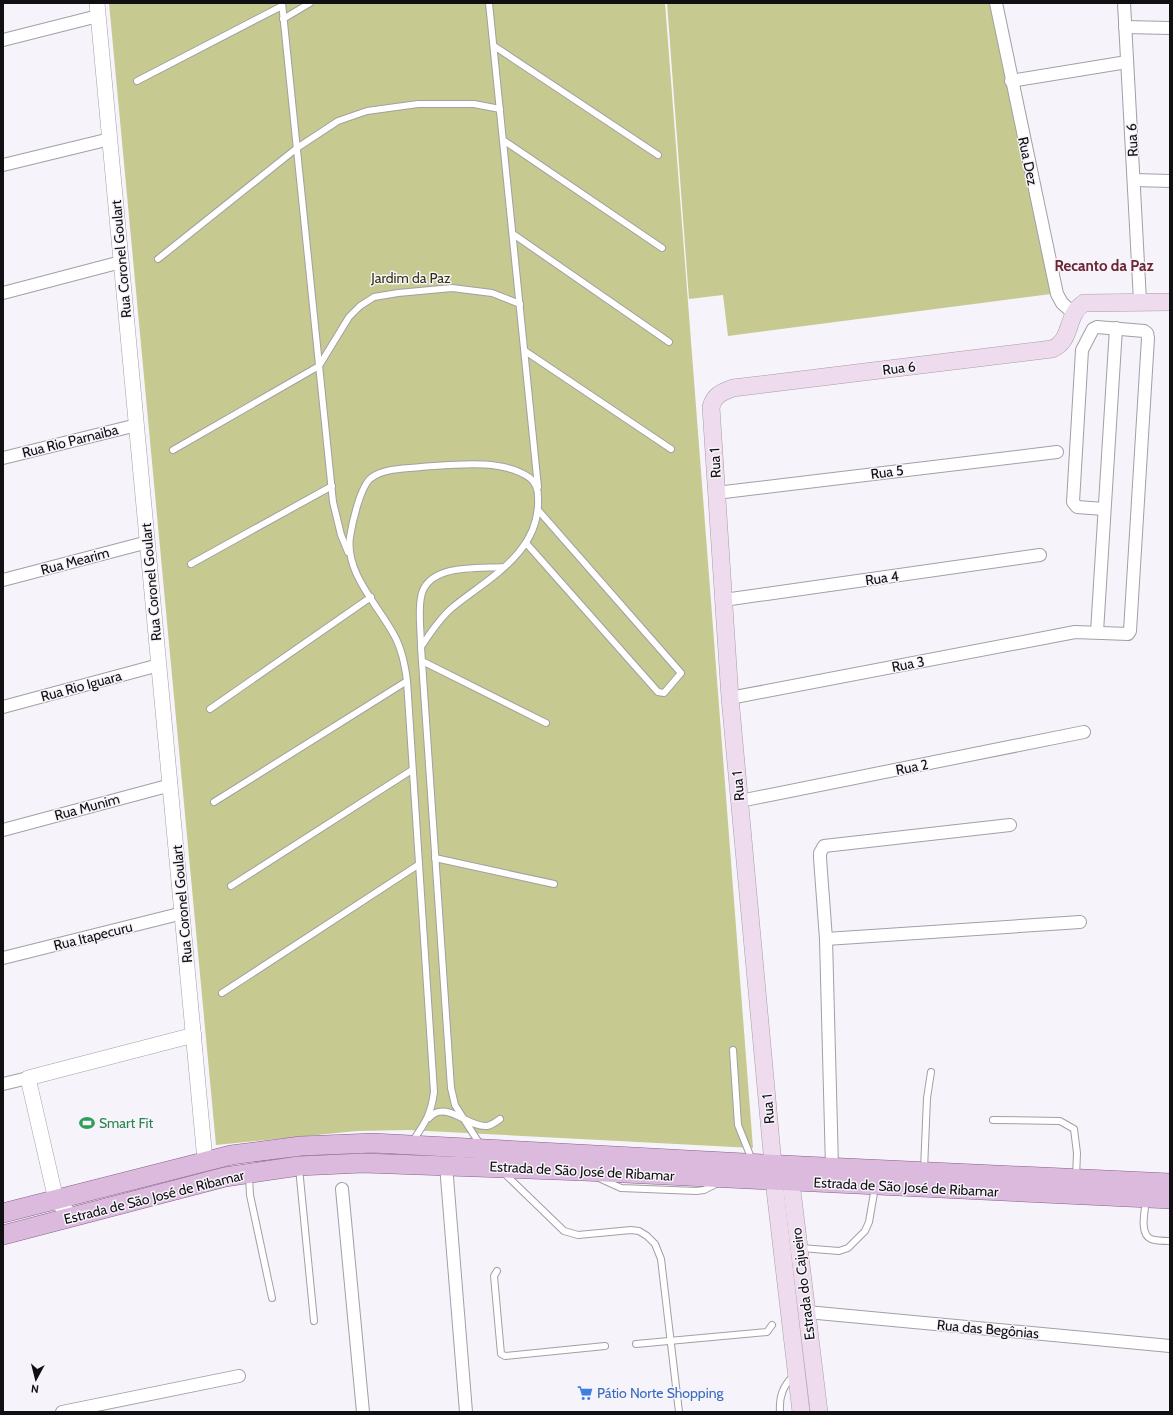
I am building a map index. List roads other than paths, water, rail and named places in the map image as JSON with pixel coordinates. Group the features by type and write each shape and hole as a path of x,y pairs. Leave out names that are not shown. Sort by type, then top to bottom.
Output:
{"main road":[{"path":"1073,313 1079,306 1088,302 1170,302"},
{"name":"Rua 6","path":"711,407 716,396 723,391 733,388 1052,349 1058,347 1064,341 1073,313"},
{"name":"Rua 1","path":"711,407 730,698 779,1176"},
{"name":"Estrada de São José de Ribamar","path":"3,1214 205,1160 231,1155 301,1146 373,1143 753,1164 779,1176 876,1186 1170,1199"},
{"name":"Estrada de São José de Ribamar","path":"3,1235 73,1218 225,1176 299,1166 363,1163 583,1170 729,1178 779,1176 832,1167 1170,1183"},
{"name":"Estrada do Cajueiro","path":"779,1176 799,1247 819,1412"},
{"name":"Estrada do Cajueiro","path":"779,1176 801,1412"},
{"path":"797,1372 814,1370"}],"street":[{"name":"Rua Dez","path":"996,3 1011,81 1057,294 1059,299 1073,313"},
{"name":"Rua 6","path":"1124,3 1140,301"},
{"path":"3,40 98,10"},
{"name":"Rua Coronel Goulart","path":"98,10 205,1160"},
{"path":"1125,27 1170,28"},
{"path":"1011,81 1127,62"},
{"path":"3,165 110,139"},
{"path":"1134,180 1170,180"},
{"path":"3,293 121,262"},
{"path":"1092,632 1104,509 1116,328 1101,327 1093,329 1083,345 1073,502 1077,507 1104,509"},
{"name":"Rua 3","path":"730,698 1075,632 1124,635 1130,631 1147,333 1144,331 1116,328"},
{"name":"Rua Rio Parnaiba","path":"3,458 137,425"},
{"name":"Rua 5","path":"716,493 1057,452"},
{"name":"Rua Mearim","path":"3,580 148,542"},
{"name":"Rua 4","path":"724,600 1040,555"},
{"name":"Rua Rio Iguara","path":"3,707 159,665"},
{"name":"Rua 2","path":"740,801 1084,732"},
{"name":"Rua Munim","path":"3,830 171,785"},
{"path":"832,1167 826,939 820,853 824,846 1010,825"},
{"name":"Rua Itapecuru","path":"3,958 183,913"},
{"path":"826,939 1080,922"},
{"path":"3,1084 194,1035"},
{"path":"28,1078 56,1200 73,1218"},
{"path":"446,1165 466,1412"},
{"path":"342,1189 363,1412"},
{"name":"Rua das Begônias","path":"807,1312 1170,1346"},
{"path":"62,1412 239,1376"}],"lane":[{"path":"283,19 310,3"},
{"path":"421,647 452,608 506,567 526,543 538,510 525,351 489,3"},
{"path":"137,81 282,5 319,366 337,520 351,561 400,647 407,681 434,1092 431,1112 427,1121"},
{"path":"494,46 658,155"},
{"path":"158,259 296,148 338,121 367,110 418,104 474,104 500,109"},
{"path":"503,140 662,248"},
{"path":"513,234 669,342"},
{"path":"173,450 319,366 349,317 360,306 374,297 398,293 452,288 492,293 520,304"},
{"path":"525,351 671,449"},
{"path":"351,561 349,546 350,536 360,499 368,481 383,472 394,469 468,464 504,468 523,474 532,479 537,487 538,496"},
{"path":"191,564 332,486"},
{"path":"526,543 658,692 664,693 682,674 538,510"},
{"path":"483,1149 455,1106 451,1088 421,647 420,598 426,585 432,578 449,571 506,567"},
{"path":"210,709 371,598"},
{"path":"422,661 546,723"},
{"path":"214,802 407,681"},
{"path":"231,886 412,770"},
{"path":"435,858 554,884"},
{"path":"222,993 418,865"},
{"path":"733,1050 738,1125 753,1164"},
{"path":"924,1172 927,1098 931,1072"},
{"path":"409,1145 431,1116 441,1112 454,1114 470,1123 482,1126 492,1124 500,1119"},
{"path":"993,1120 1060,1121 1074,1128 1076,1137 1076,1179"},
{"path":"299,1166 314,1321"},
{"path":"498,1167 564,1231 578,1235 631,1230 648,1236 655,1244 661,1259 679,1412"},
{"path":"249,1172 250,1195 272,1298"},
{"path":"799,1247 839,1252 848,1248 865,1231 869,1222 876,1186"},
{"path":"1146,1198 1144,1231 1146,1236 1152,1240 1170,1241"},
{"path":"498,1271 494,1276 502,1354 505,1356 605,1346"},
{"path":"636,1344 768,1332 772,1325"},
{"path":"780,1412 779,1403 782,1392 786,1383 797,1372"}],"place":[{"name":"Smart Fit","path":"87,1123"},
{"name":"Pátio Norte Shopping","path":"585,1393"}],"district":[{"name":"Recanto da Paz","path":"1104,266"}],"park label":[{"name":"Jardim da Paz","path":"411,278"}]}
